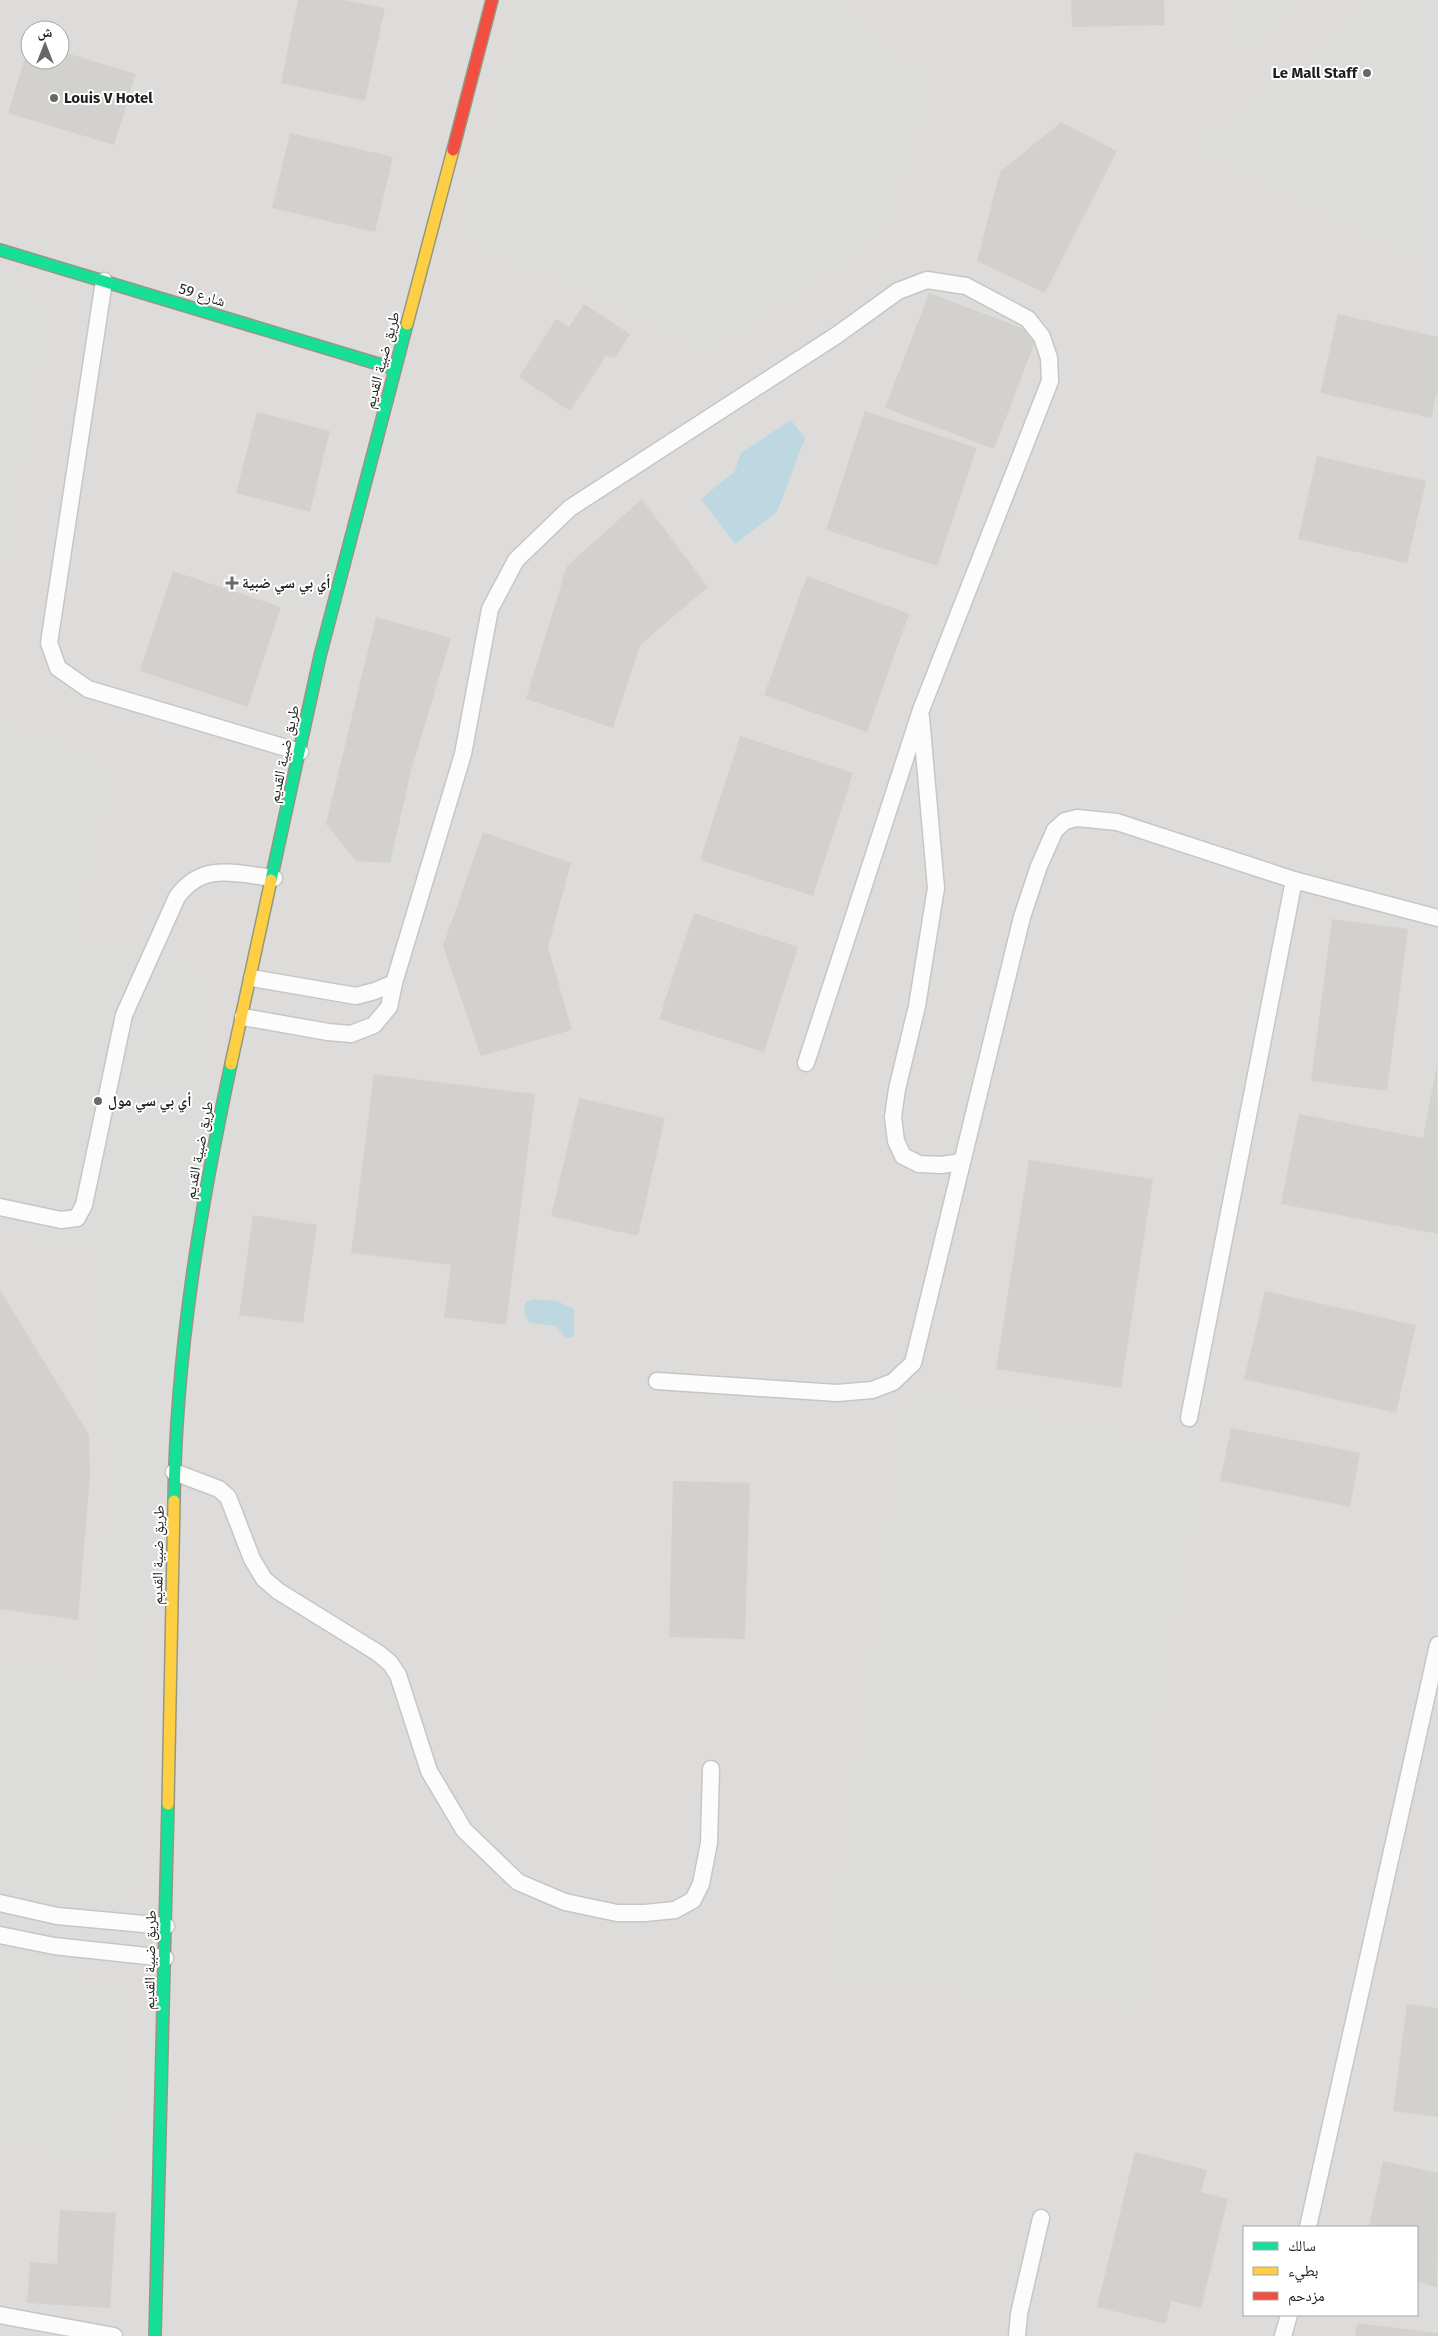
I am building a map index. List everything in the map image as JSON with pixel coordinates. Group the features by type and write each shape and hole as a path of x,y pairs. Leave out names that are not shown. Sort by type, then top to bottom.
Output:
{"street":[{"name":"طريق ضبية القديم","path":"155,2336 166,1926 174,1472 184,1348 194,1261 217,1131 274,878 320,656 492,0"},
{"name":"شارع 59","path":"0,250 396,369"}],"lane":[{"path":"243,1017 328,1032 352,1034 374,1025 389,1007 394,983 463,754 490,609 516,560 570,508 837,335 898,291 927,280 966,286 1028,319 1042,337 1049,358 1050,381 921,710 806,1063"},
{"path":"104,281 49,644 58,668 88,689 300,752"},
{"path":"921,710 936,888 917,1006 897,1089 893,1117 896,1142 903,1156 919,1164 940,1165 962,1162"},
{"path":"657,1381 837,1393 872,1390 893,1382 913,1363 1022,917 1039,866 1055,830 1065,821 1077,818 1117,822 1294,880 1438,918"},
{"path":"0,1207 61,1220 77,1218 84,1206 124,1015 177,898 186,885 193,880 212,873 274,878"},
{"path":"1189,1418 1294,880"},
{"path":"252,978 356,996 394,983"},
{"path":"174,1472 219,1489 228,1497 252,1559 264,1579 278,1591 378,1652 390,1663 398,1675 429,1771 464,1830 518,1882 565,1902 617,1913 675,1910 693,1900 701,1884 709,1842 711,1769"},
{"path":"1308,2226 1438,1645"},
{"path":"0,1903 58,1916 166,1926"},
{"path":"0,1935 54,1946 165,1958"},
{"path":"1017,2336 1019,2314 1041,2218"},
{"path":"0,2315 114,2336"},
{"path":"1283,2336 1289,2316"}],"shaded area":[{"path":"0,0 1438,0 1438,2336 0,2336"},
{"path":"528,0 824,0 929,88 875,234 709,346 465,230"},
{"name":"Le Mall Staff","path":"1249,0 1297,0 1256,45 1229,36"},
{"name":"Le Mall Staff","path":"1386,0 1438,0 1438,259 1417,252 1369,225 1205,146"},
{"path":"0,279 41,317 0,565"},
{"name":"أي بي سي مول","path":"0,730 106,768 69,938 206,978 180,1283 105,1272 98,1246 0,1224"},
{"path":"105,1286 175,1295 136,1684 138,1869 115,1913 77,1913 70,1980 117,1990 111,2157 0,2133 0,1664 102,1685 116,1436 95,1413"},
{"path":"912,1397 1202,1453 1151,1715 1139,2003 832,1972"}],"water":[{"path":"791,420 805,438 777,512 735,544 701,499 735,471 741,453"},
{"path":"533,1299 557,1301 574,1309 574,1337 566,1338 556,1326 530,1323 525,1315 525,1308 526,1302"}],"building":[{"path":"298,0 345,0 385,8 365,101 281,83"},
{"path":"1071,0 1164,0 1165,25 1072,27"},
{"path":"70,54 136,74 114,145 8,113 21,70 70,70"},
{"path":"1061,122 1117,151 1045,293 977,261 1000,172"},
{"path":"290,133 393,157 375,232 272,208"},
{"path":"929,293 1038,334 994,449 885,408"},
{"path":"584,304 630,334 615,358 606,356 570,411 519,377 556,319 569,327"},
{"path":"1338,314 1438,337 1438,388 1431,418 1320,393"},
{"path":"865,411 977,448 937,566 826,530"},
{"path":"257,412 330,431 310,512 236,493"},
{"path":"1317,456 1426,481 1407,563 1298,539"},
{"path":"642,499 708,587 640,645 613,728 526,699 567,566"},
{"path":"173,571 281,607 248,707 140,671"},
{"path":"807,576 909,614 867,732 764,695"},
{"path":"376,617 451,638 411,771 390,863 356,861 326,824"},
{"path":"740,736 853,773 813,896 700,860"},
{"path":"483,832 571,863 548,947 572,1030 481,1056 443,946"},
{"path":"694,913 798,947 764,1052 659,1019"},
{"path":"1332,919 1408,929 1387,1091 1311,1081"},
{"path":"1437,1064 1438,1234 1281,1204 1299,1114 1423,1138"},
{"path":"374,1074 535,1094 506,1325 444,1317 451,1265 351,1253"},
{"path":"579,1098 665,1118 638,1236 551,1216"},
{"path":"1029,1160 1153,1179 1121,1388 996,1369"},
{"path":"253,1215 317,1225 303,1323 239,1315"},
{"path":"0,1290 89,1435 90,1475 78,1620 0,1609"},
{"path":"1265,1291 1416,1325 1396,1413 1244,1379"},
{"path":"1231,1428 1360,1453 1350,1507 1220,1481"},
{"path":"673,1481 750,1483 745,1639 669,1637"},
{"path":"1407,2004 1438,2008 1438,2117 1393,2111"},
{"path":"1135,2152 1207,2170 1201,2192 1228,2199 1201,2308 1171,2301 1166,2324 1097,2307"},
{"path":"1383,2161 1438,2173 1437,2287 1418,2282 1418,2226 1369,2226"},
{"path":"60,2210 116,2213 110,2308 27,2303 30,2262 57,2264"},
{"path":"1357,2323 1438,2333 1438,2336 1355,2336"}],"traffic: fast":[{"path":"0,250 395,369"},
{"path":"271,880 320,656 407,324"},
{"path":"174,1501 179,1391 192,1281 209,1172 231,1064"},
{"path":"155,2336 168,1804"}],"traffic: slow":[{"path":"407,324 453,150"},
{"path":"231,1064 271,880"},
{"path":"168,1804 174,1501"}],"traffic: jam":[{"path":"453,150 492,0"}],"place":[{"name":"Le Mall Staff","path":"1367,73"},
{"name":"Louis V Hotel","path":"54,98"},
{"name":"أي بي سي ضبية","path":"232,583"},
{"name":"أي بي سي مول","path":"98,1101"}]}
